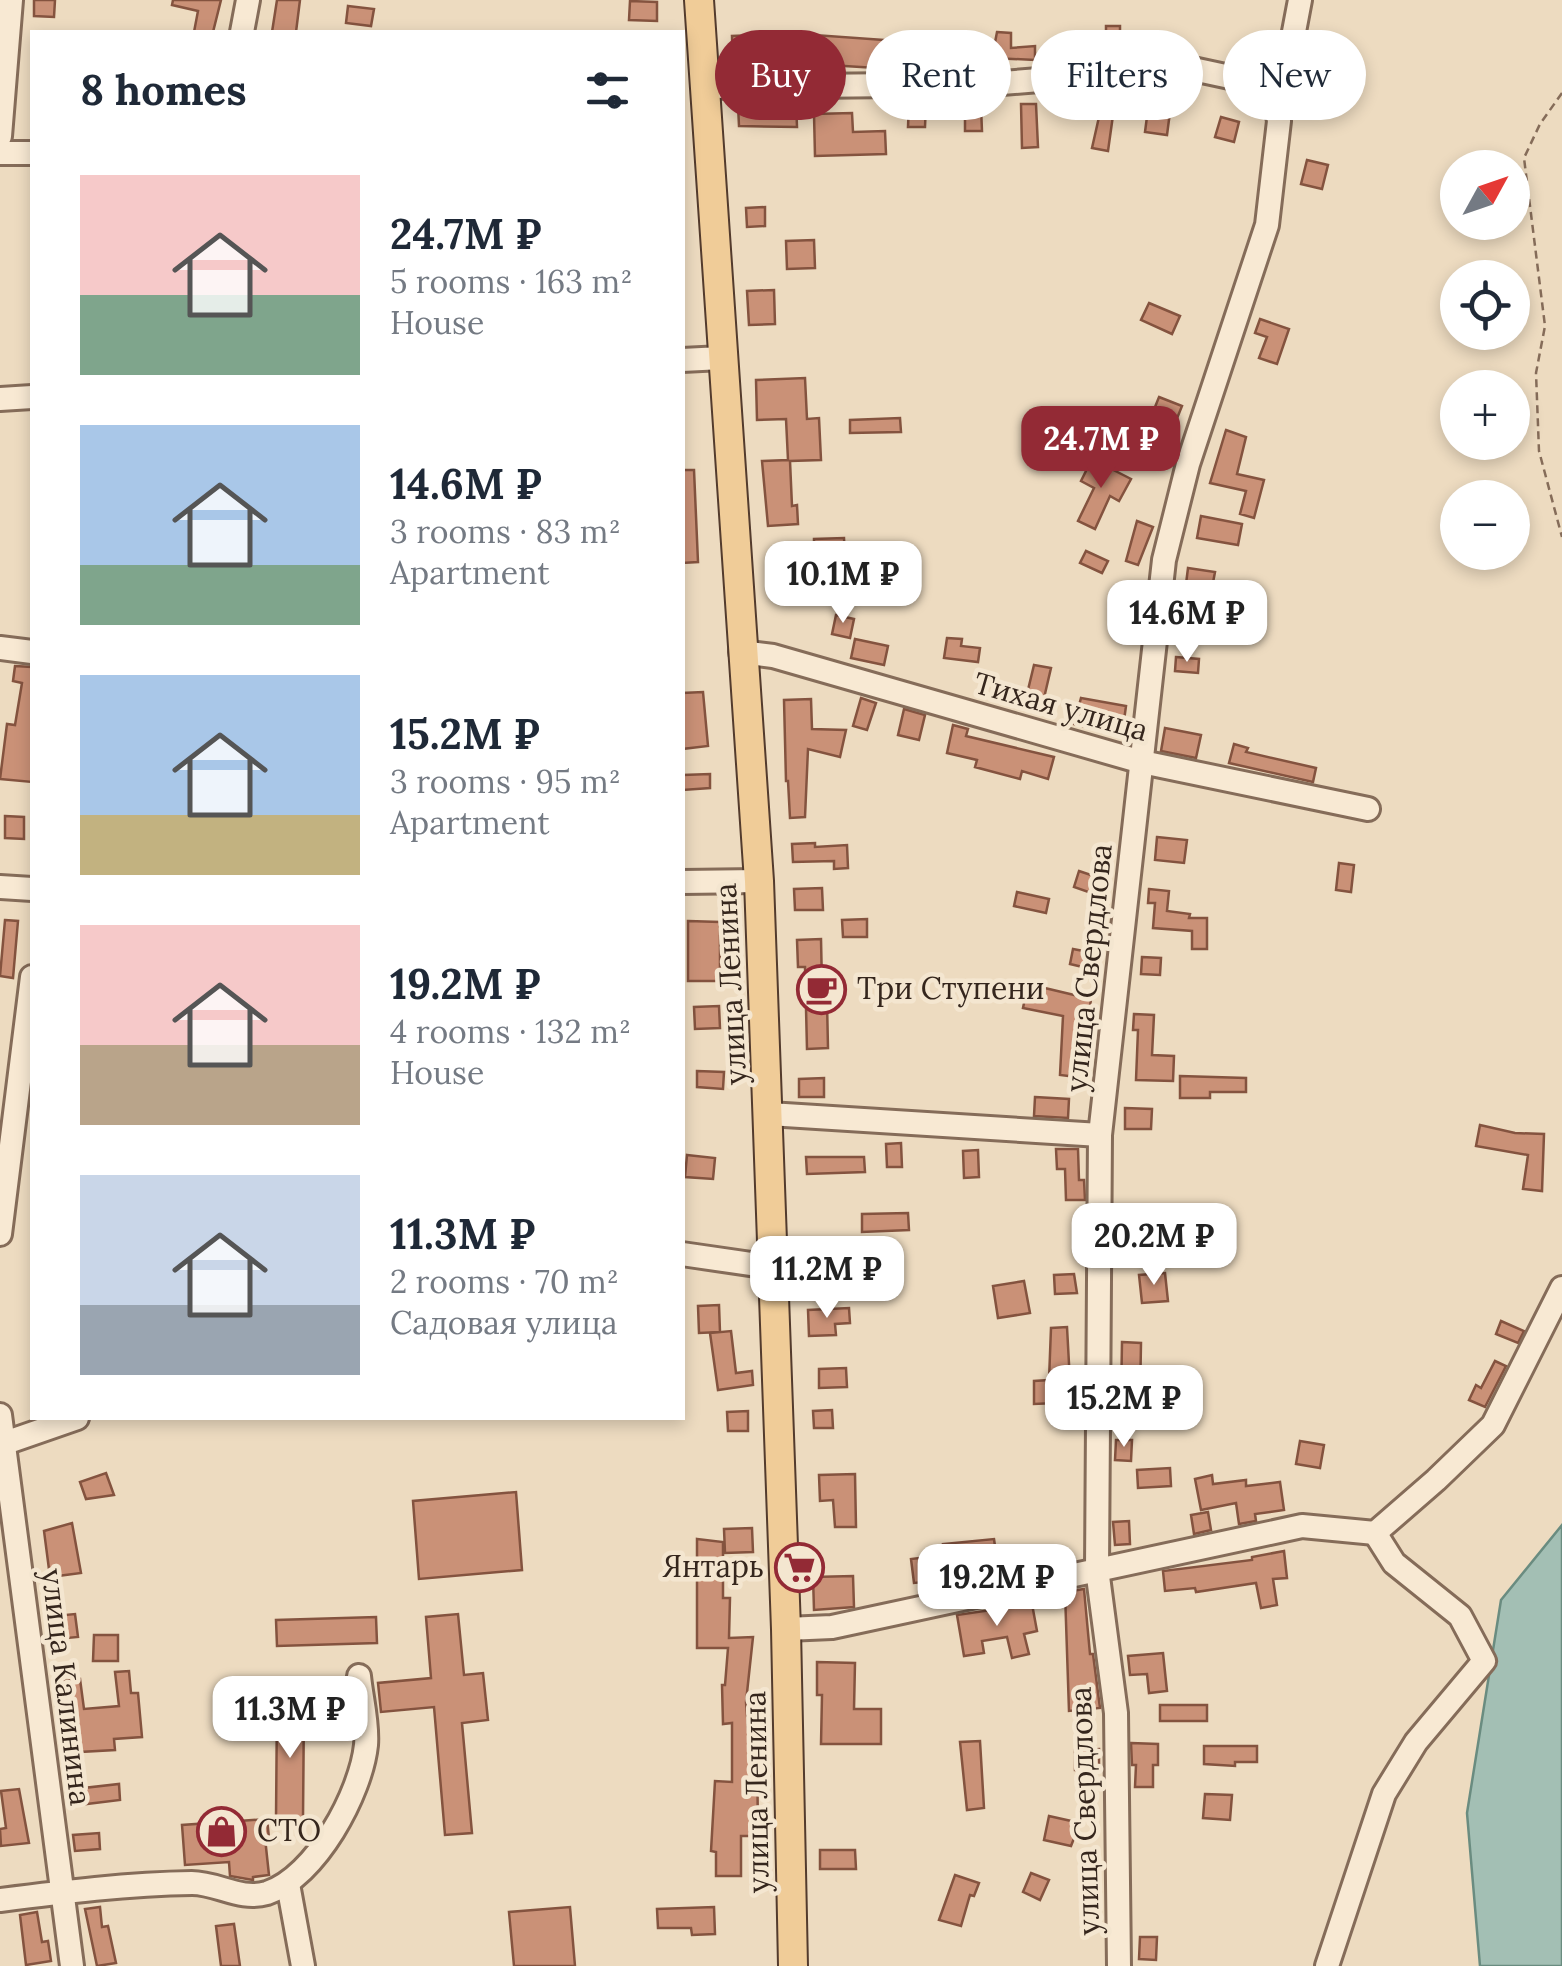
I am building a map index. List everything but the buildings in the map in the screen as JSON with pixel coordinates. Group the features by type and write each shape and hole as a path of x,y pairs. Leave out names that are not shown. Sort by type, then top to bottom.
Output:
{"main road":[{"name":"улица Ленина","path":"699,0 741,652 760,881 786,1629 793,1966"}],"street":[{"path":"0,136 11,0"},
{"path":"242,30 248,0"},
{"name":"улица Свердлова","path":"1294,30 1300,0"},
{"path":"704,87 990,84 1188,68 1223,76"},
{"name":"улица Свердлова","path":"1119,1966 1116,1713 1097,1569 1100,1135 1164,560 1188,464 1267,225 1279,120"},
{"path":"0,153 30,153"},
{"path":"685,360 722,358"},
{"path":"0,400 30,397"},
{"path":"0,648 30,652"},
{"name":"Тихая улица","path":"741,652 773,656 1142,762 1368,809"},
{"path":"685,882 760,881"},
{"path":"0,887 30,889"},
{"path":"0,1234 30,993"},
{"path":"769,1114 1100,1135"},
{"path":"685,1254 771,1268"},
{"path":"786,1629 832,1626 1302,1526 1375,1533 1492,1425 1562,1288"},
{"name":"улица Калинина","path":"0,1416 72,1966"},
{"path":"5,1444 71,1420"},
{"path":"1327,1966 1384,1794 1416,1742 1484,1661 1460,1616 1394,1564 1375,1533"},
{"path":"0,1900 198,1883 231,1894 263,1894 288,1884 311,1862 356,1789 366,1743 359,1676"},
{"path":"288,1884 303,1966"}],"path":[{"path":"1562,93 1540,124 1524,158 1545,326 1536,374 1539,451 1562,538"}],"shaded area":[{"path":"1562,1525 1562,1966 1480,1966 1467,1813 1501,1600"}],"place":[{"name":"Три Ступени","path":"822,989"},
{"name":"Янтарь","path":"799,1567"},
{"name":"СТО","path":"222,1831"}]}
